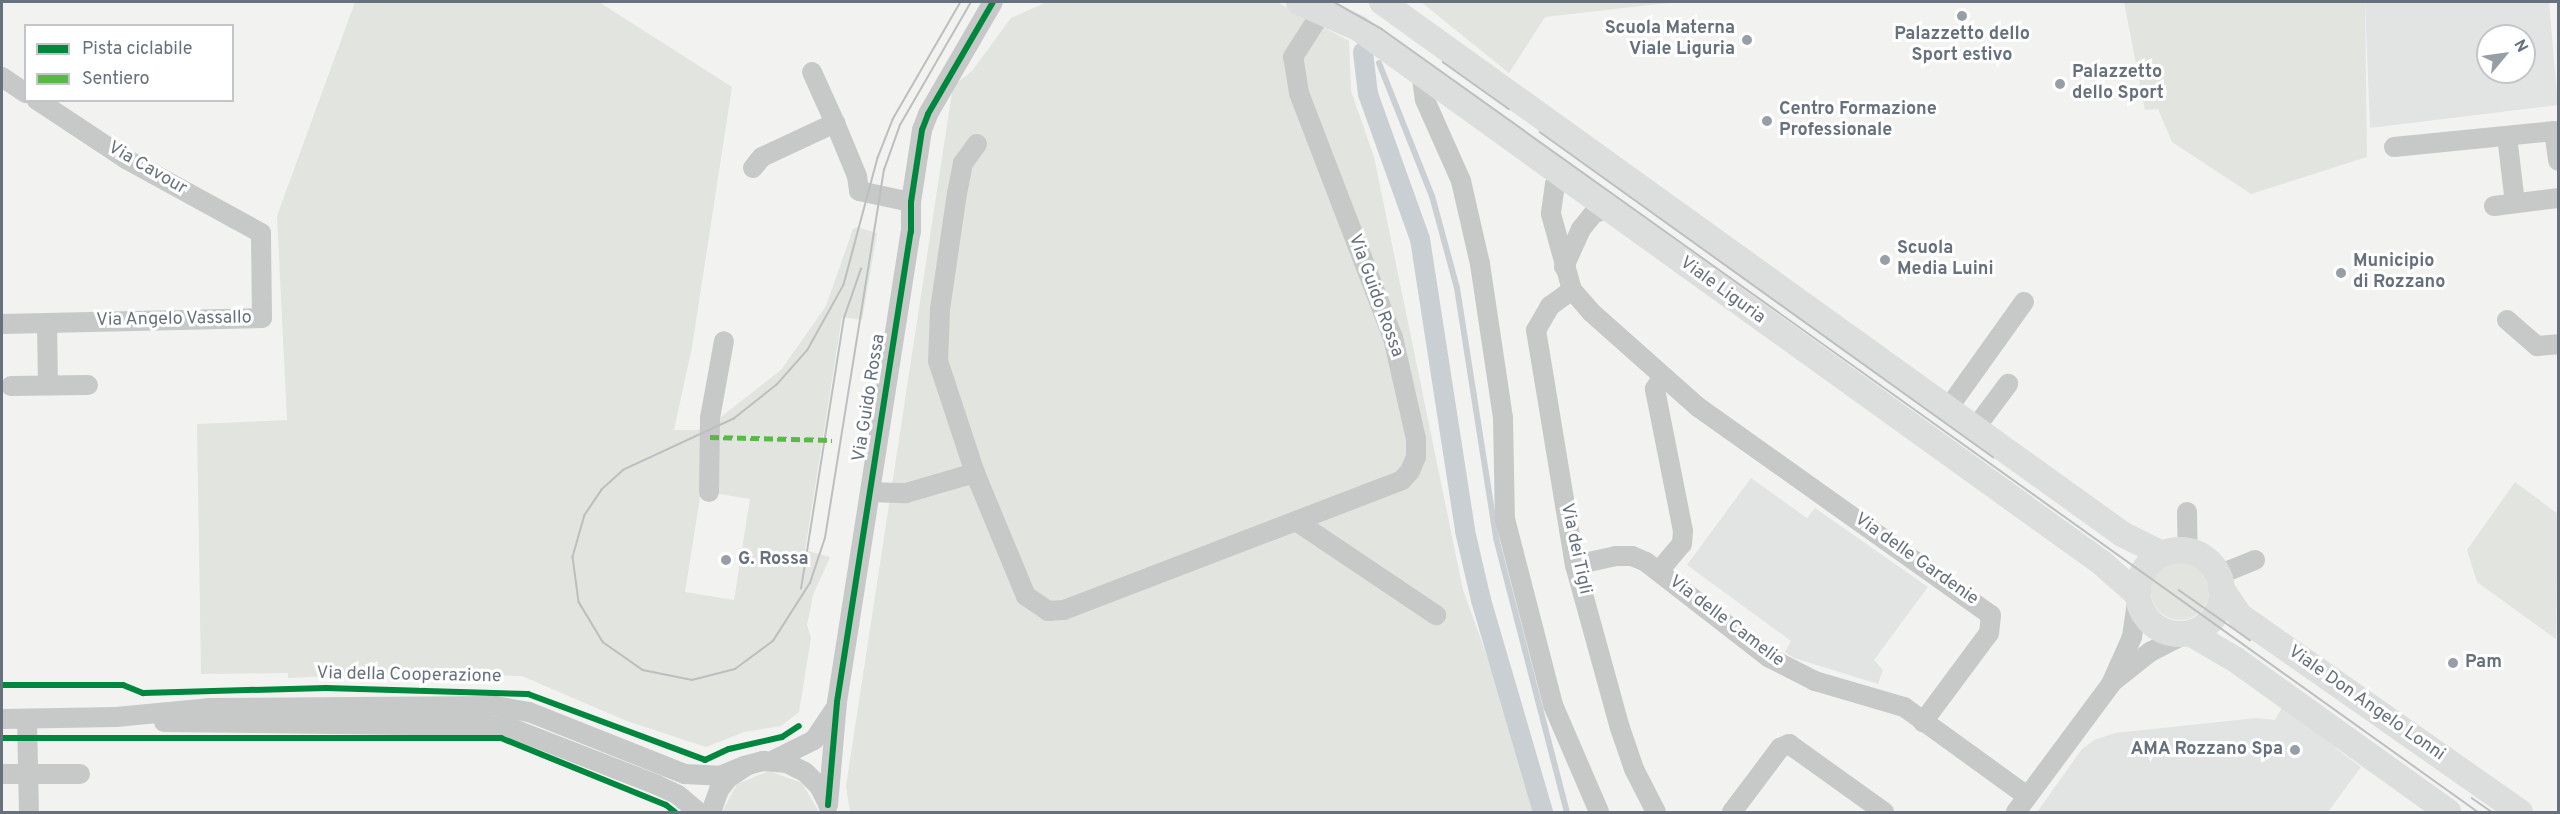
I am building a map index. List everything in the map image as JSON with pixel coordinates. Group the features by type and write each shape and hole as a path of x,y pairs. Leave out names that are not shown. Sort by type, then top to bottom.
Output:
{"main road":[{"name":"Viale Liguria","path":"1299,2 1323,10 1358,28 1421,72 1841,378 2102,563 2138,594"},
{"name":"Viale Liguria","path":"1382,2 1949,407 2122,534 2162,554"},
{"path":"2188,633 2215,615 2219,581 2200,556 2188,551 2162,554 2143,571 2138,594 2141,608 2153,624 2171,633 2188,633 2236,660 2448,813"},
{"name":"Viale Don Angelo Lonni","path":"2219,581 2240,616 2520,813"}],"street":[{"name":"Via Guido Rossa","path":"829,809 837,702 911,232 911,202 928,114 992,4"},
{"name":"Via Guido Rossa","path":"977,144 963,163 957,193 937,340 942,379 975,473 1026,597 1048,611 1064,610 1402,480 1416,457 1416,439 1393,338 1299,93 1293,57 1323,10"},
{"path":"812,72 857,176 859,191 911,202"},
{"path":"1421,72 1425,100 1461,181 1480,264 1503,418 1505,519 1552,705 1599,813"},
{"path":"2,77 24,92"},
{"name":"Via Cavour","path":"40,102 126,159 261,233"},
{"path":"753,168 762,156 835,123"},
{"path":"2394,147 2554,131 2559,161"},
{"path":"2506,136 2515,203"},
{"path":"1562,175 1555,184 1551,214 1572,290 1662,377 1655,389 1683,531 1682,544 1659,571"},
{"path":"2494,206 2559,198"},
{"path":"1564,267 1581,229 1593,214 1609,207"},
{"name":"Via Angelo Vassallo","path":"2,324 262,318 261,233"},
{"name":"Via dei Tigli","path":"1572,290 1550,306 1536,330 1575,565 1620,728 1634,769 1656,813"},
{"path":"1949,407 2024,302"},
{"path":"2507,321 2537,346 2559,344"},
{"path":"46,323 48,385"},
{"path":"709,492 710,418 724,341"},
{"name":"Via delle Gardenie","path":"1662,377 1990,615 1989,633 1923,722"},
{"path":"1976,427 2008,384"},
{"path":"11,386 88,385"},
{"path":"870,492 906,493 975,473"},
{"path":"2187,512 2188,551"},
{"path":"1296,521 1436,615"},
{"name":"Via delle Camelie","path":"1575,565 1632,556 1659,571 1768,657 1793,672 1885,700 1923,722 2027,796"},
{"path":"2219,581 2255,560"},
{"path":"2016,813 2111,684 2132,637 2138,594"},
{"path":"2111,684 2150,652 2188,633"},
{"name":"Via Guido Rossa","path":"768,760 792,754 814,740 837,702"},
{"name":"Via della Cooperazione","path":"2,719 116,717 209,708 495,706 529,712 685,774 720,776 744,766 768,760"},
{"name":"Via della Cooperazione","path":"116,717 219,724 506,726 657,785 678,795 698,813"},
{"path":"27,719 29,813"},
{"path":"1732,813 1780,748 1789,744 1884,813"},
{"path":"768,760 787,763 805,772 819,786 829,809"},
{"path":"711,813 721,787 744,766"},
{"path":"2,774 80,774"}],"shaded area":[{"path":"355,2 599,2 732,87 692,347 674,430 698,430 717,420 781,370 826,306 853,229 857,227 877,233 862,320 842,317 805,550 830,557 813,595 807,625 811,638 799,712 781,726 744,732 706,747 627,721 522,676 329,673 328,676 288,678 288,673 201,674 197,424 287,420 277,216","holes":["701,491 750,499 734,600 685,592"]},
{"path":"1047,2 1277,2 1349,41 1351,91 1374,157 1463,590 1540,803 1533,812 850,812 846,786 953,86 972,71 1011,18"},
{"path":"1421,2 1676,2 1545,17 1509,73"},
{"path":"2124,2 2365,2 2367,157 2251,194 2172,142 2158,109 2145,110"},
{"path":"2365,2 2549,2 2558,105 2370,128"},
{"path":"1751,478 1807,518 1815,508 1928,587 1874,660 1883,670 1878,684 1794,658 1785,652 1791,641 1687,565"},
{"path":"2515,482 2558,514 2556,639 2477,582 2467,550"},
{"path":"2180,562 2196,567 2204,575 2209,591 2204,607 2196,615 2180,620 2164,615 2156,607 2151,591 2156,575 2164,567"},
{"path":"2286,701 2341,740 2335,748 2361,767 2328,812 2037,812 2082,749 2094,740 2115,733 2256,718 2275,720"},
{"path":"769,771 802,783 819,812 722,812 737,784"}],"waterway":[{"path":"1363,52 1368,94 1420,239 1465,531 1481,600 1543,812"},
{"path":"1379,63 1432,196 1457,288 1496,538 1567,812"}],"tram line":[{"path":"961,2 893,120 878,158 844,285 808,350 777,385 734,419 624,470 602,490 585,515 573,557 579,602 603,642 643,670 692,680 735,669 773,641 810,583 825,538 884,170 900,125 971,2"},
{"path":"1334,2 1382,29 2478,812"},
{"path":"1443,62 1509,109"},
{"path":"1540,132 1993,457"},
{"path":"801,589 844,318 861,269"},
{"path":"2179,590 2250,640"},
{"path":"2472,798 2492,812"}],"marked path":[{"path":"710,437 832,440"}],"cycle path":[{"path":"828,805 837,702 911,232 911,202 922,130 928,114 993,2"},
{"path":"2,685 123,685 143,693 326,688 528,694 705,760 729,749 782,737 799,726"},
{"path":"2,738 501,738 666,805 675,812"}],"place":[{"name":"Palazzetto dello Sport estivo","path":"1962,16"},
{"name":"Scuola Materna Viale Liguria","path":"1747,40"},
{"name":"Palazzetto dello Sport","path":"2060,84"},
{"name":"Centro Formazione Professionale","path":"1767,121"},
{"name":"Scuola Media Luini","path":"1885,260"},
{"name":"Municipio di Rozzano","path":"2341,273"},
{"name":"G. Rossa","path":"726,560"},
{"name":"Pam","path":"2453,663"},
{"name":"AMA Rozzano Spa","path":"2295,750"}]}
